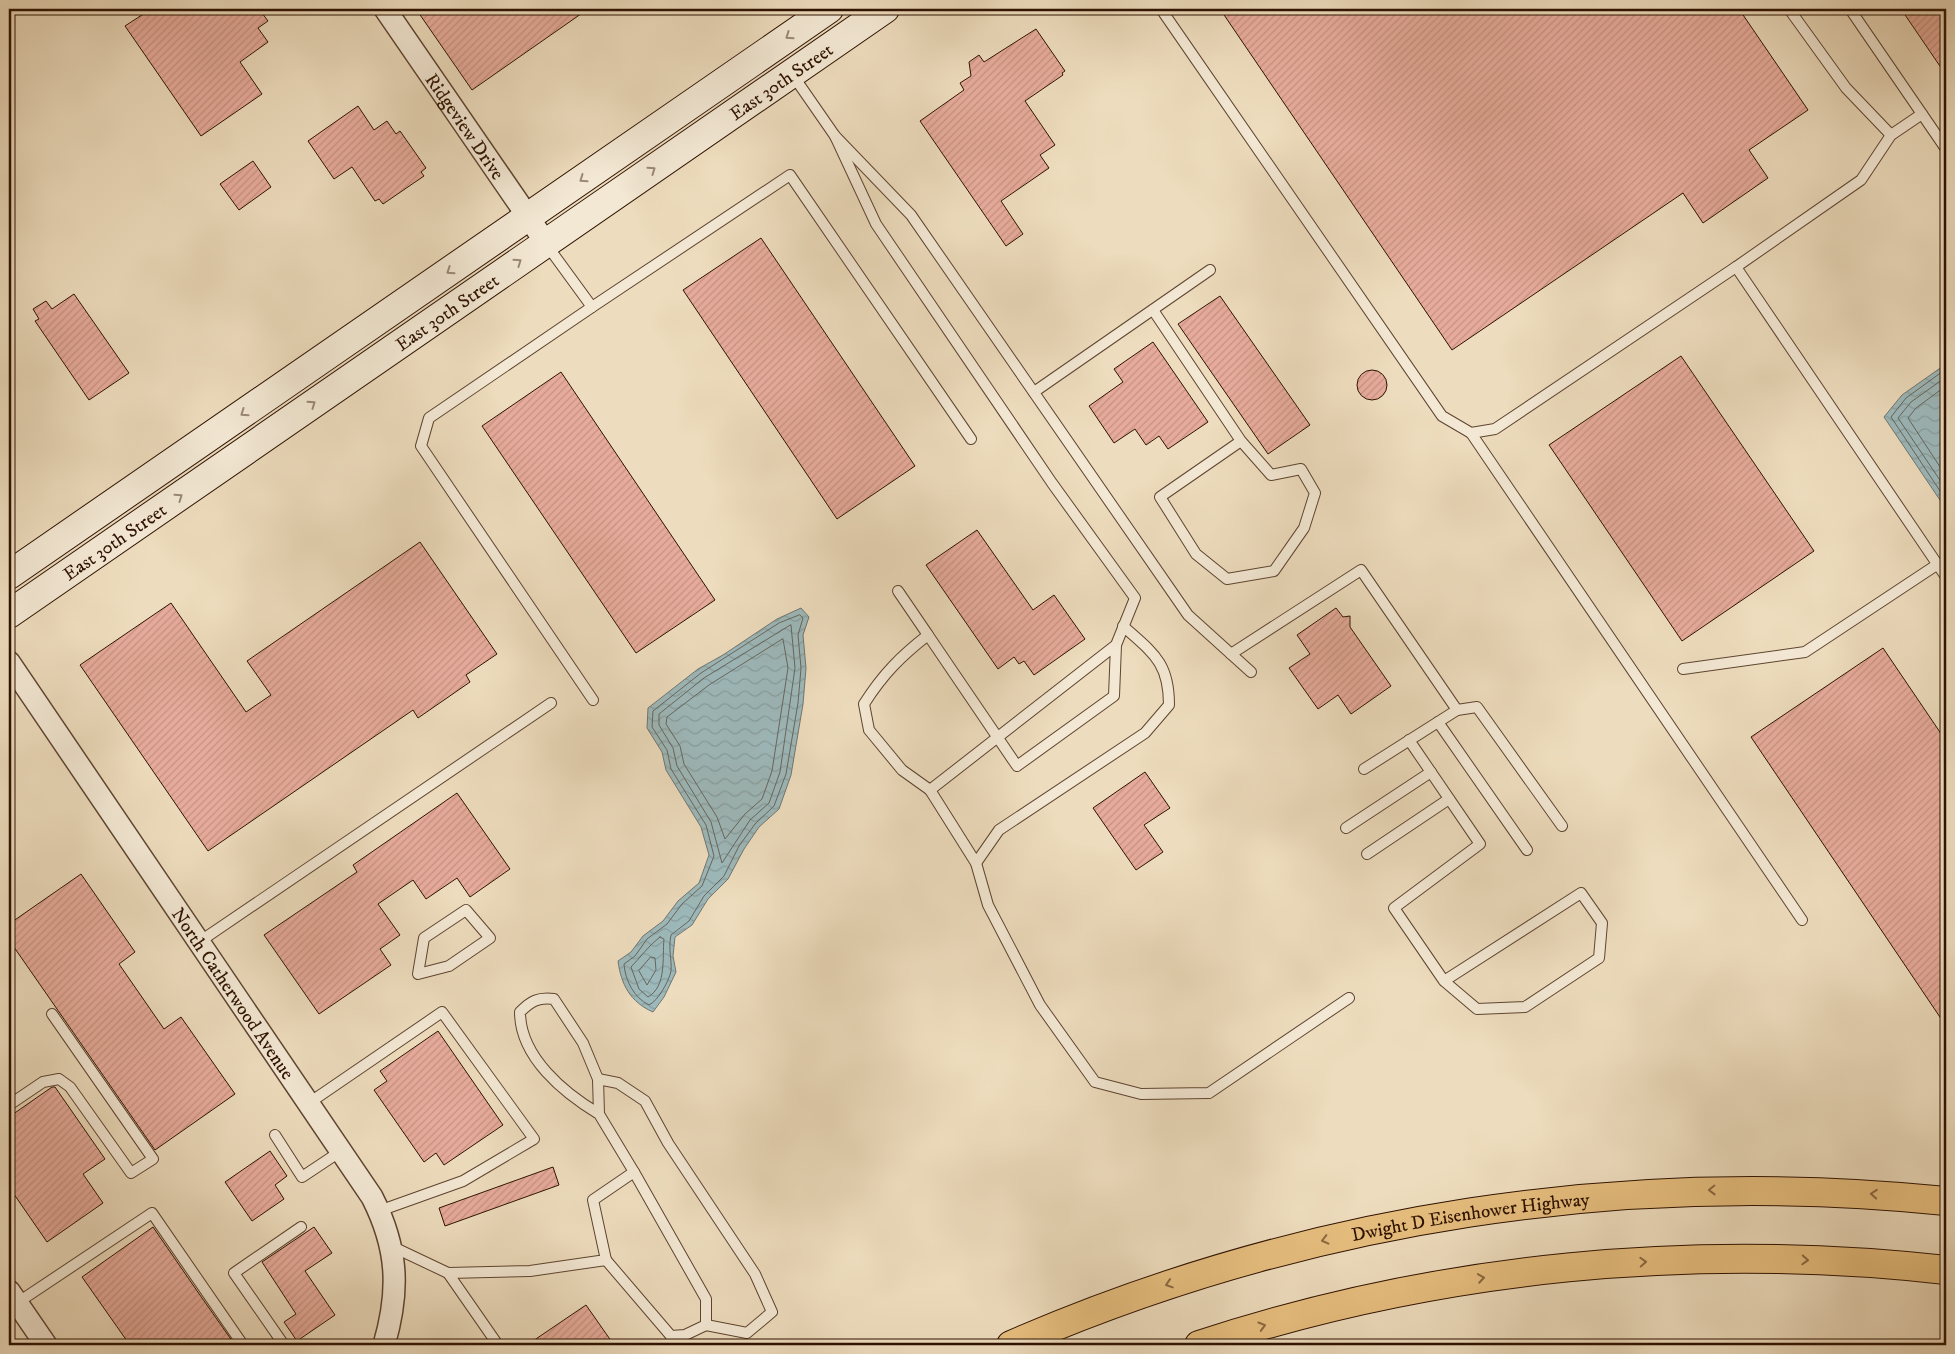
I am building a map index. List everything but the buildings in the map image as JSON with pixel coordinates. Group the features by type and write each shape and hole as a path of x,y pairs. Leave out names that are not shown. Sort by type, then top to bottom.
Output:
{"highway":[{"name":"Dwight D Eisenhower Highway","path":"1011,1345 1095,1310 1197,1274 1310,1243 1432,1218 1571,1199 1710,1190 1818,1191 1934,1200"},
{"path":"1199,1345 1337,1305 1433,1286 1534,1270 1589,1265 1727,1259 1791,1259 1934,1269"}],"main road":[{"name":"East 30th Street","path":"9,576 829,9"},
{"name":"East 30th Street","path":"9,614 885,9"}],"street":[{"name":"Ridgeview Drive","path":"386,9 546,243"},
{"name":"North Catherwood Avenue","path":"9,662 341,1150 379,1211 391,1246 395,1272 394,1311 384,1345"},
{"path":"13,1297 46,1345"}],"lane":[{"path":"1161,9 1442,416 1471,433 1802,920"},
{"path":"1789,9 1846,88 1890,135"},
{"path":"1850,9 1946,149"},
{"path":"792,73 835,136 876,224 1052,483 1135,598 1116,645 1114,696 1017,766 898,591"},
{"path":"1471,433 1495,429 1736,267 1861,180 1890,135 1922,114"},
{"path":"835,136 912,214 1188,615 1251,672"},
{"path":"593,700 421,446 429,418 790,175 971,439"},
{"path":"546,243 592,308"},
{"path":"1736,267 1946,577"},
{"path":"1034,392 1210,270"},
{"path":"1153,310 1241,441 1271,475 1301,469 1314,493 1304,528 1274,571 1227,579 1196,554 1160,497 1241,441"},
{"path":"1683,669 1805,652 1938,564"},
{"path":"1230,654 1361,570 1457,710"},
{"path":"976,863 999,830 1145,733 1169,705 1169,684 1157,656 1123,626"},
{"path":"928,635 898,658 878,682 864,704 869,730 902,770 930,790 976,863 988,905 1040,1005 1095,1082 1141,1094 1209,1093 1349,998"},
{"path":"930,790 1116,645"},
{"path":"199,942 551,703"},
{"path":"1364,768 1457,710 1477,707 1562,826"},
{"path":"1438,722 1527,850"},
{"path":"1410,740 1480,844 1394,908 1444,981 1478,1009 1525,1007 1599,958 1602,923 1581,893 1444,981"},
{"path":"1346,828 1431,772"},
{"path":"1367,854 1449,799"},
{"path":"466,910 490,938 449,966 418,974 424,938 466,910"},
{"path":"599,1114 598,1079 583,1043 554,1000 541,998 529,1003 520,1012 520,1025 524,1040 536,1058 577,1101 599,1114 706,1299 706,1325"},
{"path":"309,1103 442,1012 534,1139 463,1181 379,1211"},
{"path":"9,1105 43,1082 59,1078 70,1087 131,1173 153,1160 52,1014"},
{"path":"598,1079 618,1083 644,1101 668,1143 754,1274 772,1312 747,1333 706,1325 672,1341 606,1260 594,1200 634,1172"},
{"path":"274,1135 302,1177 341,1150"},
{"path":"13,1297 152,1213 243,1345"},
{"path":"284,1345 234,1273 301,1227"},
{"path":"391,1246 448,1273 530,1271 606,1260"},
{"path":"448,1273 498,1345"}],"water":[{"path":"1946,364 1946,509 1884,417 1902,395"},
{"path":"801,608 809,617 803,635 806,668 803,704 791,775 779,809 759,827 744,849 728,879 708,899 692,925 675,937 673,956 676,972 664,997 653,1012 638,1003 628,991 624,985 618,961 631,952 643,936 663,921 678,901 699,883 709,855 701,827 666,770 662,752 647,728 648,708 698,669 723,655 777,619"}]}
